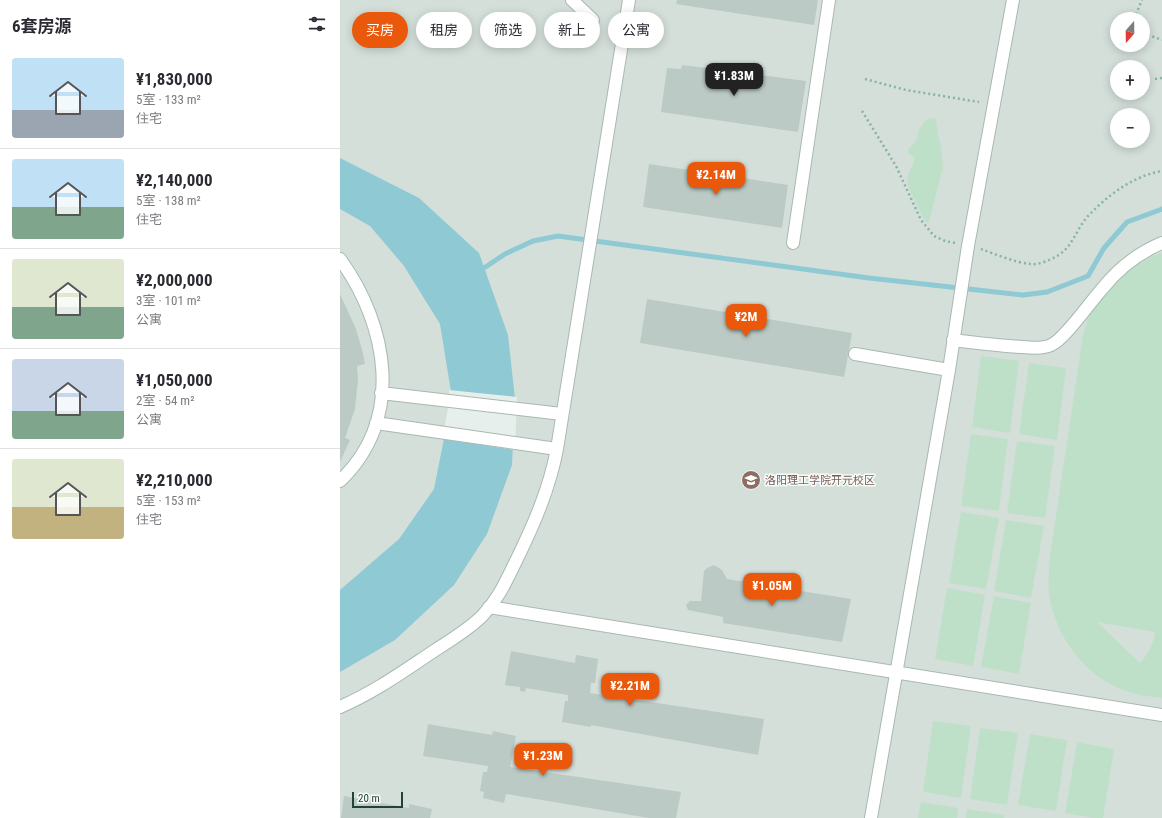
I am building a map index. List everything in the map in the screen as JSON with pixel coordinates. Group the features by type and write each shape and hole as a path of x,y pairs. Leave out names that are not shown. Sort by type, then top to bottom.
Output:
{"lane":[{"path":"572,0 585,12"},
{"path":"340,707 354,701 393,678 437,649 482,616 499,595 531,530 545,496 553,470 557,449 629,0"},
{"path":"792,243 829,0"},
{"path":"871,818 949,370 968,251 1013,0"},
{"path":"954,340 996,346 1034,348 1051,345 1064,334 1119,270 1144,252 1162,243"},
{"path":"340,259 350,273 372,315 377,333 382,363 380,408 374,432 363,454 340,481"},
{"path":"855,354 949,370"},
{"path":"381,393 562,414"},
{"path":"376,423 557,449"},
{"path":"489,607 1162,715"}],"path":[{"path":"1137,12 1142,0"},
{"path":"1150,36 1162,40"},
{"path":"1155,79 1162,78"},
{"path":"865,79 906,90 994,105"},
{"path":"862,111 896,166 921,220 934,236 968,251 1031,264 1045,262 1065,251 1088,217 1120,188 1139,177 1162,171"}],"shaded area":[{"name":"洛阳理工学院开元校区","path":"340,0 1162,0 1162,818 340,818"}],"green space":[{"path":"930,118 936,119 943,167 929,222 926,222 912,196 908,184 907,179 914,157 908,153 909,148 916,141 919,129 925,121"},
{"path":"1162,253 1162,698 1144,696 1126,691 1099,677 1087,667 1076,655 1059,628 1050,599 1048,583 1050,556 1083,335 1087,320 1094,306 1107,289 1133,267 1153,256","holes":["1097,622 1155,632 1150,649 1140,663"]},
{"path":"981,356 1019,361 1010,433 972,427"},
{"path":"1029,363 1066,368 1057,440 1019,434"},
{"path":"971,434 1008,439 999,511 961,506"},
{"path":"1017,441 1055,446 1045,518 1007,513"},
{"path":"961,512 999,518 986,589 949,583"},
{"path":"1006,520 1044,526 1031,598 994,591"},
{"path":"947,588 985,595 973,666 935,659"},
{"path":"994,596 1031,603 1019,674 981,667"},
{"path":"933,721 971,726 961,798 923,792"},
{"path":"980,728 1018,733 1007,805 970,799"},
{"path":"1030,734 1067,740 1056,811 1018,805"},
{"path":"1077,742 1114,749 1103,818 1065,813"},
{"path":"921,802 958,808 957,818 918,818"},
{"path":"967,809 1005,815 1004,818 966,818"}],"water":[{"path":"340,158 419,198 479,253 508,335 515,399 512,465 487,534 454,585 395,640 340,672 340,590 399,539 434,489 452,398 440,324 404,266 370,226 340,209"}],"pier":[{"path":"449,390 517,397 515,450 442,439 450,398"}],"building":[{"path":"677,0 818,0 814,25 676,4"},
{"path":"682,65 806,81 798,132 661,112 667,68 681,69"},
{"path":"649,164 788,185 782,228 643,207"},
{"path":"340,294 356,329 365,364 357,366 358,379 355,409 345,438 350,440 340,462"},
{"path":"647,299 852,333 844,377 640,343"},
{"path":"714,565 722,570 727,579 851,599 842,642 723,623 723,617 688,610 686,605 690,601 701,601 704,571"},
{"path":"511,651 575,663 576,655 598,659 595,683 591,683 590,693 764,719 758,755 591,725 591,727 562,722 565,701 568,701 568,695 526,688 525,692 520,691 520,687 505,685"},
{"path":"428,724 492,735 493,731 516,736 510,767 681,792 676,818 649,818 506,794 504,803 483,798 484,792 480,791 483,772 487,772 488,766 423,756"},
{"path":"344,796 409,808 409,804 432,809 430,818 341,818"}],"waterway":[{"path":"484,268 505,254 533,241 558,236 869,278 1023,295 1047,292 1088,276 1104,248 1127,222 1162,209"}],"place":[{"name":"洛阳理工学院开元校区","path":"751,480"}]}
